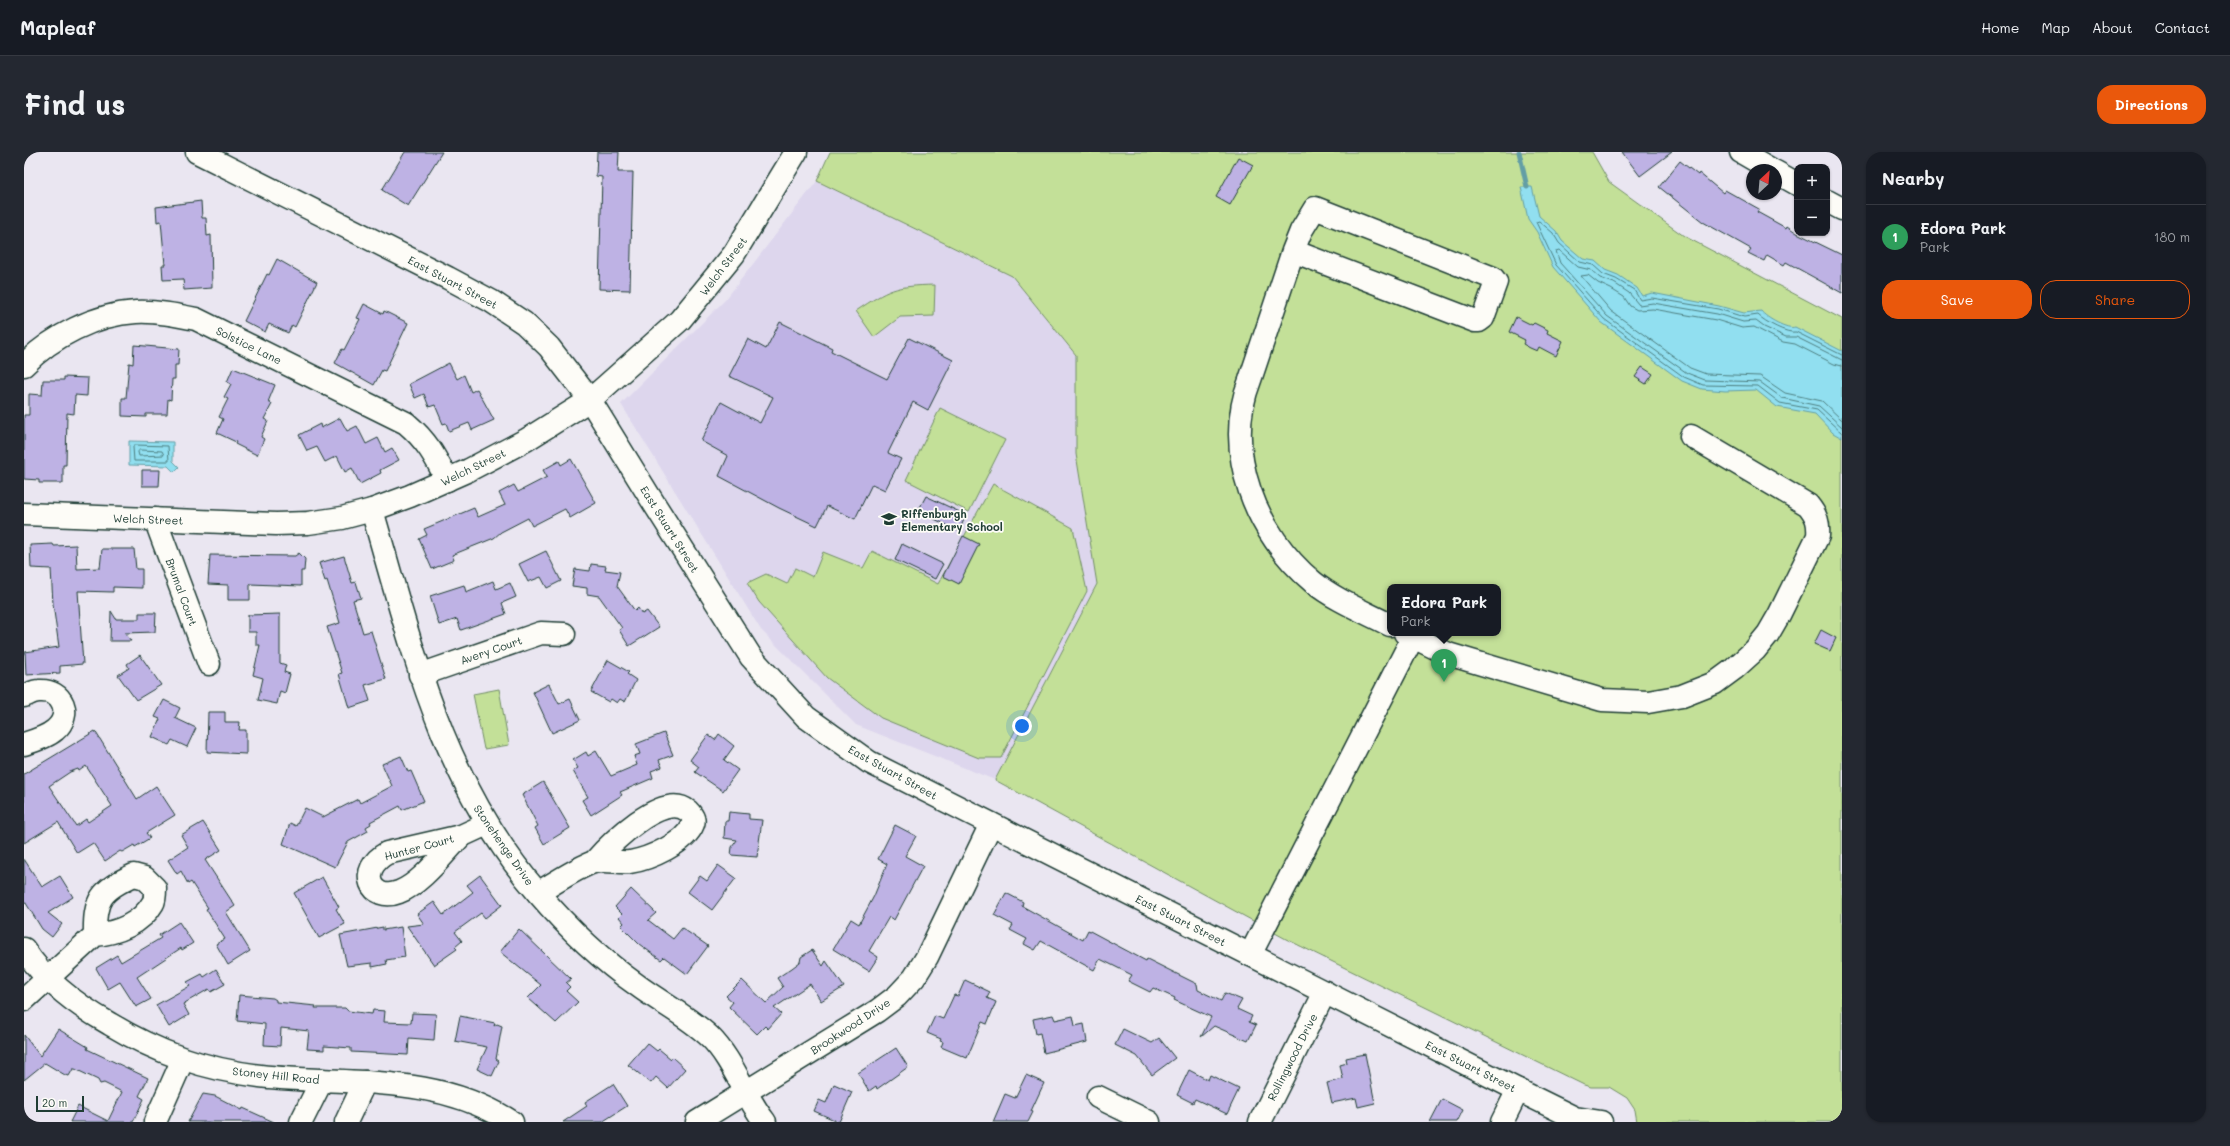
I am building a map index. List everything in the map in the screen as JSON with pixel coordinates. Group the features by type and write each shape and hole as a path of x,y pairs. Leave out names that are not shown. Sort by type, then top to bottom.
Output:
{"street":[{"name":"East Stuart Street","path":"197,152 490,301 524,323 549,347 590,400 751,657 806,717 858,755 991,824 1518,1090 1575,1118 1601,1122"},
{"name":"Welch Street","path":"24,514 308,523 342,518 372,510 447,480 526,440 590,400 680,320 734,254 796,152"},
{"path":"1747,153 1763,164"},
{"path":"1782,175 1794,182"},
{"path":"1830,203 1842,209"},
{"path":"1293,251 1476,321 1483,318 1496,287 1496,282 1493,278 1315,208 1301,231 1293,251 1244,398 1241,431 1244,470 1253,501 1263,522 1286,557 1314,583 1387,623"},
{"name":"Solstice Lane","path":"24,365 48,345 68,333 92,322 117,315 135,312 164,313 196,319 406,423 426,442 434,453 447,480"},
{"path":"1411,636 1455,656 1602,700 1648,702 1682,696 1715,682 1734,669 1755,650 1768,634 1818,536 1819,524 1816,515 1808,505 1691,436"},
{"name":"Stonehenge Drive","path":"372,510 420,675 450,755 487,824 538,893 573,931 603,959 642,989 697,1025 712,1039 728,1059 745,1092 765,1122"},
{"name":"Brumal Court","path":"155,519 209,664"},
{"name":"Avery Court","path":"420,675 541,632 564,634"},
{"path":"1250,955 1409,636"},
{"path":"24,696 39,691 58,695 64,704 64,718 55,730 24,744"},
{"name":"Hunter Court","path":"461,836 487,824"},
{"name":"Brookwood Drive","path":"697,1122 877,1011 897,996 910,983 927,957 991,824"},
{"path":"538,893 594,862"},
{"path":"24,1000 49,979 95,935"},
{"name":"Stoney Hill Road","path":"24,949 49,979 80,1005 138,1041 183,1060 260,1076 365,1082 445,1092 474,1102 512,1122"},
{"name":"Rollingwood Drive","path":"1260,1122 1325,992"},
{"path":"155,1122 183,1060"},
{"path":"301,1122 322,1080"},
{"path":"346,1122 365,1082"},
{"path":"1502,1122 1518,1090"},
{"path":"1098,1096 1149,1122"}],"shaded area":[{"name":"Riffenburgh Elementary School","path":"817,181 1012,276 1076,355 1076,454 1097,584 995,780 856,725 761,630 621,404 726,299"}],"green space":[{"path":"830,152 1592,152 1609,182 1684,236 1842,319 1842,1122 1637,1122 1635,1110 1627,1098 1609,1087 1591,1087 1584,1085 1286,939 995,780 1097,584 1076,454 1076,355 1012,276 817,181"},
{"path":"935,285 934,316 900,317 874,337 856,311 892,290 910,286"},
{"path":"940,408 1005,440 969,512 906,480"},
{"path":"993,484 1073,528 1087,591 1001,758 979,758 881,718 827,678 759,602 747,583 766,574 787,584 795,568 813,577 823,552 863,568 872,551 938,584"},
{"path":"499,689 509,745 484,749 473,694"}],"water":[{"path":"1521,187 1532,187 1539,216 1556,231 1562,241 1583,259 1595,261 1605,270 1618,275 1637,288 1642,296 1652,293 1719,306 1744,313 1761,311 1777,323 1787,327 1795,327 1842,351 1842,438 1833,433 1815,414 1777,407 1756,390 1725,391 1702,389 1682,381 1601,322 1553,267 1537,232 1528,219"},
{"path":"129,441 173,442 173,461 179,467 174,472 168,466 129,465"}],"building":[{"path":"405,152 442,152 408,206 382,190"},
{"path":"597,152 619,152 618,172 633,172 630,290 599,289 602,177 596,176"},
{"path":"1622,152 1672,152 1640,176"},
{"path":"1238,157 1253,165 1230,205 1216,197"},
{"path":"1680,161 1698,175 1699,173 1723,193 1725,190 1759,209 1757,212 1786,228 1787,226 1794,231 1794,236 1803,236 1842,255 1842,293 1786,262 1784,265 1767,255 1764,261 1748,253 1751,249 1703,222 1659,187"},
{"path":"201,201 202,218 206,218 207,236 211,235 212,288 184,290 183,279 163,280 162,265 165,265 161,221 157,222 156,207"},
{"path":"277,259 317,282 295,327 292,325 288,333 269,324 265,332 244,321 267,274 269,275"},
{"path":"364,304 383,314 384,311 408,323 385,371 382,370 374,385 335,363 342,349 344,350 360,319 357,318"},
{"path":"1516,317 1532,325 1534,323 1548,330 1547,333 1563,341 1556,356 1539,347 1537,351 1530,348 1523,344 1525,340 1509,332"},
{"path":"780,322 832,348 831,351 887,379 909,338 953,360 928,410 913,402 888,453 901,459 885,490 872,484 855,519 827,506 817,526 779,508 719,476 728,456 701,441 721,402 760,423 773,397 729,376 748,339 766,349"},
{"path":"134,345 179,349 178,365 175,365 175,379 172,379 171,400 168,399 167,414 146,414 146,417 122,416 122,398 126,398 129,363 133,364"},
{"path":"449,363 457,379 464,375 471,392 477,389 494,420 472,430 469,423 449,431 446,423 443,424 435,405 429,407 424,394 415,398 409,384"},
{"path":"1642,367 1653,374 1646,384 1635,377"},
{"path":"233,368 275,385 268,402 272,404 264,419 268,421 261,437 264,439 257,455 235,444 236,442 217,433 223,419 219,417 228,399 224,397 231,384 227,382"},
{"path":"64,377 88,378 87,396 75,395 74,414 67,413 66,465 63,465 63,483 39,483 39,480 24,479 24,415 29,415 29,394 42,395 43,380 64,380"},
{"path":"340,418 347,431 357,426 366,444 378,438 385,452 392,448 399,460 380,470 381,473 360,484 352,468 345,472 337,456 325,462 317,447 307,451 299,435 320,424 321,428"},
{"path":"571,459 596,503 570,518 565,509 532,526 528,518 501,532 494,538 452,555 454,560 432,569 419,539 427,535 424,529 474,508 478,517 505,505 499,493 514,485 518,492 547,477 543,470 559,461 561,465"},
{"path":"142,470 160,470 159,486 142,486"},
{"path":"926,496 966,515 959,531 918,511"},
{"path":"963,536 979,544 959,584 943,576"},
{"path":"53,544 54,546 76,545 77,569 100,568 102,549 134,549 136,569 142,569 142,588 113,587 113,592 78,591 83,664 60,666 60,673 26,675 25,652 59,647 53,604 51,569 31,568 30,545"},
{"path":"902,544 943,564 935,579 895,560"},
{"path":"546,551 561,581 547,588 541,577 528,582 519,564"},
{"path":"299,553 305,559 304,571 301,571 301,586 250,584 250,600 228,600 228,585 208,584 210,555 295,556"},
{"path":"344,556 352,583 356,582 361,598 353,600 363,633 371,631 386,679 365,685 370,701 349,708 339,674 342,673 327,627 340,623 327,580 325,581 319,563"},
{"path":"591,564 606,566 605,570 620,572 617,586 635,611 638,608 642,614 647,611 659,627 629,646 619,630 622,628 599,596 587,594 587,588 572,586 575,569 590,571"},
{"path":"493,581 496,589 510,583 516,597 502,603 506,614 461,630 457,619 439,625 430,596 464,585 466,592"},
{"path":"111,611 116,619 139,619 139,613 156,613 155,632 125,633 131,641 110,641"},
{"path":"280,614 280,663 286,665 284,672 290,674 285,693 280,691 277,704 258,700 263,678 253,675 260,645 256,645 256,632 248,632 248,615"},
{"path":"1821,630 1836,638 1830,651 1814,644"},
{"path":"140,655 161,685 136,700 118,675 129,668 127,664"},
{"path":"608,660 629,672 627,674 636,680 625,702 620,699 617,703 611,699 609,702 591,692"},
{"path":"549,684 559,704 570,699 580,720 552,733 533,692"},
{"path":"164,700 180,708 175,718 196,728 187,747 172,740 169,745 152,737 160,719 155,717"},
{"path":"208,712 225,712 225,722 240,722 239,730 246,730 246,754 207,752"},
{"path":"95,731 137,799 156,786 175,815 146,833 150,838 135,847 134,845 122,852 120,851 105,861 93,843 77,853 58,822 24,843 24,774","holes":["86,766 112,806 88,822 86,819 76,826 49,786 70,772 78,769 79,771"]},
{"path":"664,733 673,755 659,760 662,767 651,771 653,778 620,792 622,795 591,815 582,800 588,797 573,771 578,768 573,760 586,752 588,756 596,751 611,776 637,765 634,756 640,754 636,744"},
{"path":"719,734 734,746 724,760 738,770 723,791 695,772 699,767 690,760 708,735 715,740"},
{"path":"401,756 408,772 411,771 424,801 402,810 400,806 370,822 371,824 366,827 368,831 348,842 335,867 283,844 290,823 296,826 305,808 323,817 358,799 360,803 392,786 382,764"},
{"path":"543,782 570,828 544,844 535,828 538,826 522,795"},
{"path":"729,812 749,814 749,819 762,820 757,857 731,855 732,847 737,840 724,838 725,821 728,821"},
{"path":"203,822 221,850 205,860 235,906 226,912 250,951 228,965 216,944 225,939 206,909 208,908 191,882 188,884 181,871 177,874 168,860 188,847 181,835"},
{"path":"895,825 916,836 905,856 923,866 894,920 889,917 869,951 878,957 869,971 833,949 851,919 859,924 874,896 887,864 878,859"},
{"path":"24,859 42,887 60,876 73,897 48,913 62,924 52,937 42,929 24,900"},
{"path":"718,865 736,878 712,910 688,892 700,876 707,881"},
{"path":"480,875 502,905 485,918 481,913 455,932 462,941 455,947 457,949 434,965 407,926 424,924 417,914 434,902 443,915 473,892 467,885"},
{"path":"322,877 339,907 336,909 345,924 319,938 294,893"},
{"path":"631,889 656,913 648,920 673,939 682,928 708,946 687,974 664,957 661,960 639,944 621,926 624,923 619,917 622,914 615,907"},
{"path":"1006,893 1023,902 1022,906 1083,940 1088,930 1146,961 1147,959 1197,984 1198,990 1221,1001 1225,993 1242,1000 1237,1009 1252,1016 1249,1022 1256,1025 1248,1041 1214,1026 1201,1037 1211,1017 1174,1000 1175,998 1153,988 1150,992 1128,981 1132,975 1100,959 1094,970 1041,941 1035,950 1024,944 1027,939 1010,930 1013,925 994,915"},
{"path":"179,922 193,943 182,950 181,948 137,977 151,999 136,1007 120,982 108,989 96,968 117,955 121,962 161,938 159,935"},
{"path":"383,927 383,930 401,927 405,957 386,960 387,964 372,967 372,963 347,966 340,935"},
{"path":"519,929 571,979 566,983 570,987 566,991 578,1002 556,1023 528,998 541,985 500,952"},
{"path":"812,950 823,966 826,961 844,987 821,1001 810,984 774,1008 781,1014 768,1029 765,1026 757,1034 729,1007 733,1002 726,996 742,980 766,1003 783,987 777,978 800,962 801,957"},
{"path":"216,969 225,984 211,992 209,989 183,1004 189,1015 169,1027 156,1005 190,986 187,982 202,974 204,977"},
{"path":"965,980 990,992 987,998 996,1002 987,1024 982,1022 967,1058 941,1047 943,1042 940,1041 941,1039 927,1033 935,1016 943,1019 954,995 958,996"},
{"path":"239,995 273,998 276,1002 316,1006 315,1008 345,1008 348,1011 372,1014 373,1010 385,1011 384,1022 411,1023 412,1013 436,1014 434,1040 409,1038 408,1055 351,1052 351,1048 324,1046 324,1050 307,1049 309,1031 281,1028 280,1046 264,1045 265,1024 237,1021"},
{"path":"1053,1015 1055,1020 1073,1016 1075,1026 1084,1024 1087,1042 1044,1053 1040,1033 1036,1034 1033,1019"},
{"path":"460,1016 495,1023 494,1026 497,1024 502,1026 496,1059 499,1061 492,1076 477,1069 487,1047 455,1041"},
{"path":"58,1029 88,1047 87,1049 148,1078 139,1096 144,1099 133,1122 70,1122 78,1106 108,1121 122,1092 104,1083 100,1084 98,1080 75,1069 73,1069 69,1076 45,1063 24,1080 24,1035 40,1056"},
{"path":"1123,1029 1152,1043 1159,1038 1175,1058 1152,1075 1137,1056 1115,1045"},
{"path":"647,1043 657,1051 659,1049 671,1059 672,1057 685,1069 668,1088 656,1077 651,1083 628,1065"},
{"path":"896,1048 908,1067 877,1089 876,1086 869,1091 858,1073"},
{"path":"1365,1054 1375,1103 1358,1107 1356,1098 1332,1103 1327,1083 1343,1079 1340,1065 1347,1063 1346,1058"},
{"path":"1189,1070 1208,1080 1210,1075 1239,1089 1227,1114 1195,1099 1193,1103 1177,1095"},
{"path":"1026,1075 1044,1083 1031,1111 1033,1112 1028,1122 993,1122 1005,1094 1015,1098"},
{"path":"613,1084 627,1106 602,1122 563,1122 587,1106 585,1102"},
{"path":"834,1084 852,1092 839,1122 814,1111 819,1100 826,1103"},
{"path":"203,1094 215,1096 242,1110 243,1108 274,1122 188,1122"},
{"path":"1442,1099 1463,1110 1457,1122 1430,1122"}],"waterway":[{"path":"1519,152 1527,187"}],"place":[{"name":"Riffenburgh Elementary School","path":"889,519"},
{"name":"Edora Park","path":"1444,682"}]}
